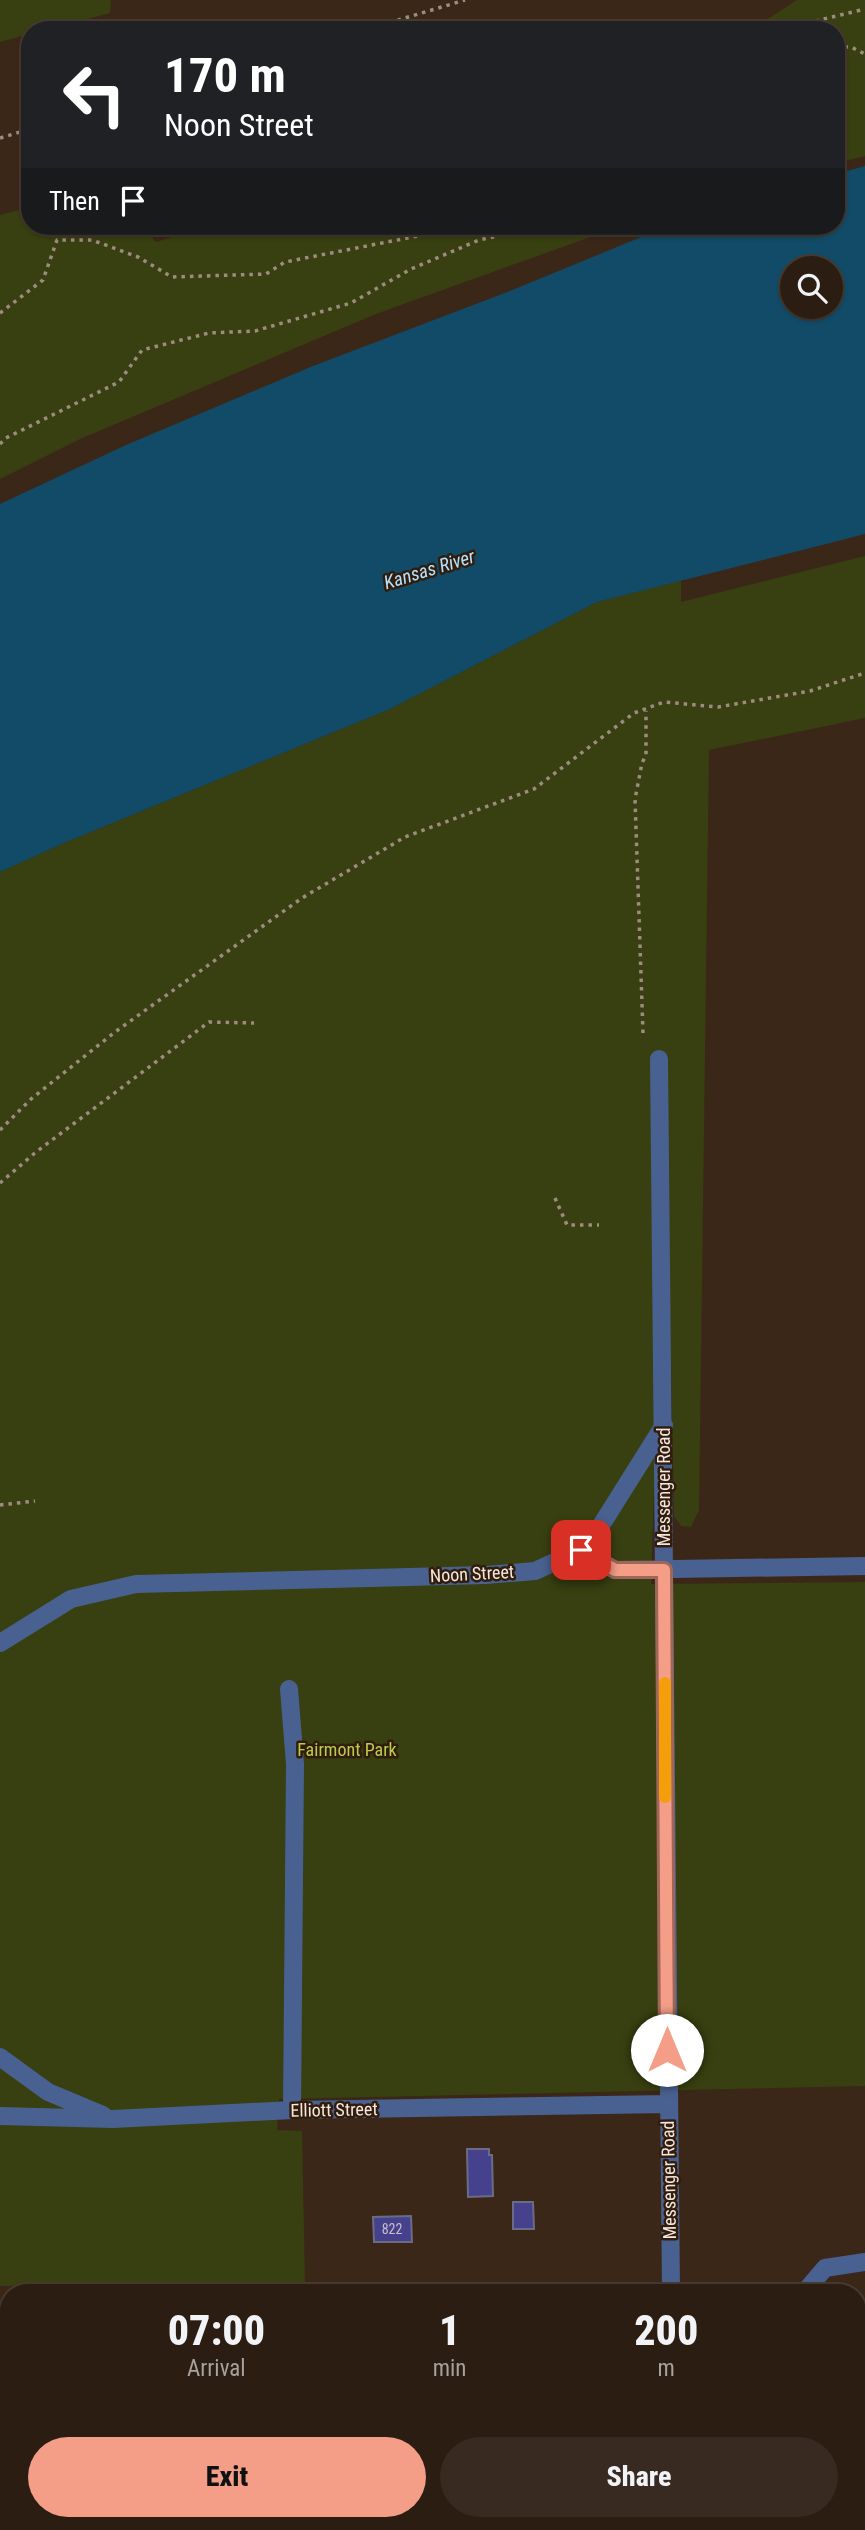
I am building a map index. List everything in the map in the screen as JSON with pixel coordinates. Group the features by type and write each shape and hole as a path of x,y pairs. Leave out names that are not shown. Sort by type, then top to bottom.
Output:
{"street":[{"name":"Messenger Road","path":"659,1059 671,2284"},
{"path":"664,1424 606,1517 581,1550 615,1570 865,1566"},
{"name":"Noon Street","path":"0,1643 71,1599 136,1584 486,1575 535,1571 581,1550"},
{"path":"289,1689 295,1764 292,2110"},
{"path":"0,2057 48,2092 113,2119"},
{"name":"Elliott Street","path":"0,2116 113,2119 292,2110 667,2104"},
{"path":"811,2284 825,2268 865,2262"}],"path":[{"path":"395,21 465,0"},
{"path":"816,21 865,9"},
{"path":"845,47 865,54"},
{"path":"0,138 21,132"},
{"path":"0,313 43,280 57,240 92,240 138,257 172,277 266,274 285,261 423,235"},
{"path":"0,444 6,438 119,382 142,350 209,333 255,331 351,303 411,269 479,240 502,235"},
{"path":"0,1130 31,1099 115,1032 302,898 405,837 534,789 634,713 646,711 664,702 718,707 810,691 865,673"},
{"path":"643,1033 635,799 646,755 646,711"},
{"path":"0,1184 54,1138 209,1022 254,1023"},
{"path":"555,1198 567,1225 599,1224"},
{"path":"0,1505 35,1501"}],"green space":[{"path":"0,0 111,0 110,13 80,21 21,21 21,36 0,42"},
{"path":"797,0 865,0 865,156 845,161 845,21 765,21"},
{"path":"21,209 21,235 150,235 156,242 178,235 596,235 376,314 80,439 0,479 0,215"},
{"name":"Fairmont Park","path":"865,556 865,718 709,750 699,1510 691,1527 681,1526 674,1516 666,1105 651,1584 865,1582 865,2086 279,2099 277,2130 302,2131 305,2284 0,2284 0,872 390,709 597,602 681,580 681,602"}],"water":[{"name":"Kansas River","path":"865,166 865,534 597,602 390,709 0,872 0,504 126,445 313,366 510,291 646,235 845,235 845,172"}],"building":[{"path":"467,2149 489,2149 489,2155 492,2155 493,2196 468,2197"},
{"path":"513,2202 533,2202 534,2229 513,2229"},
{"path":"411,2216 412,2242 374,2242 373,2217"}],"slow traffic":[{"path":"665,1683 665,1797"}],"route":[{"path":"581,1550 615,1570 664,1570 667,2050"}]}
